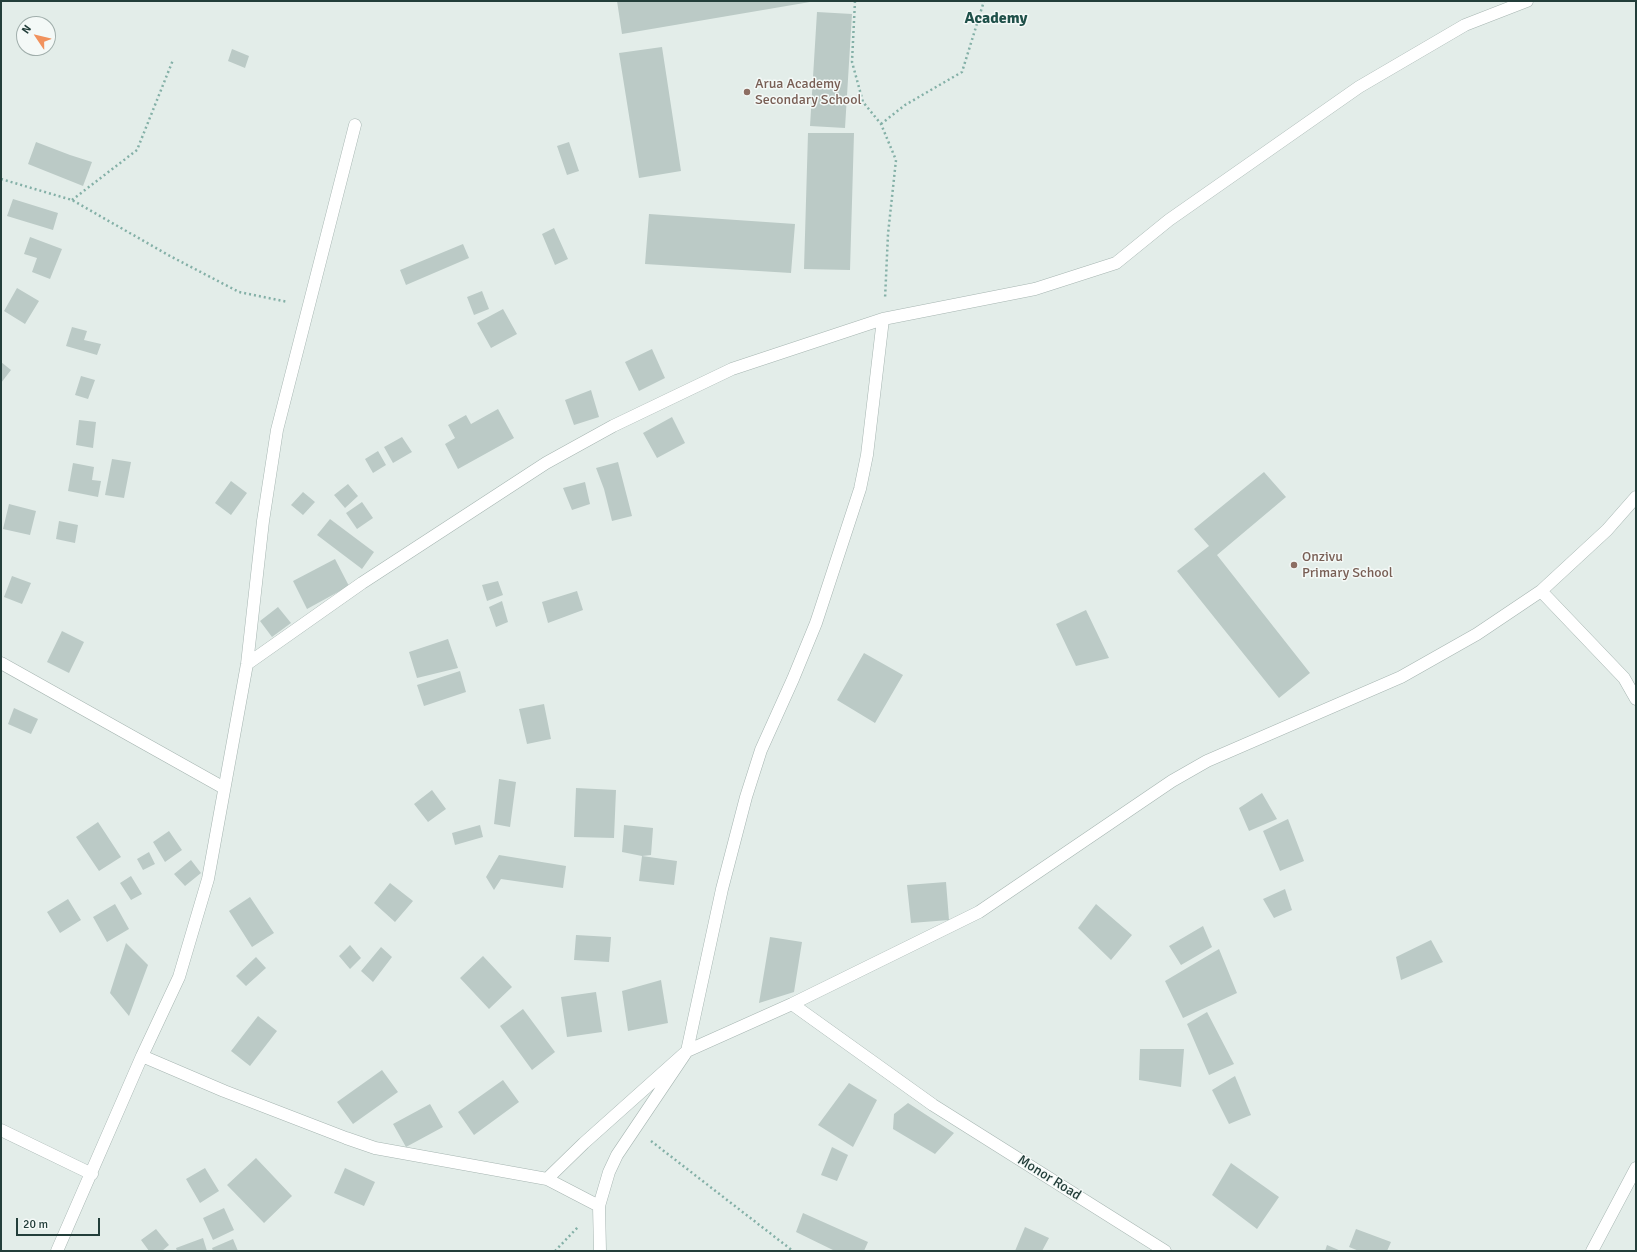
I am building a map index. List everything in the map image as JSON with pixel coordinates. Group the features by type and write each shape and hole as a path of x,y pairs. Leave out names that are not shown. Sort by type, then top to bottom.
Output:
{"street":[{"path":"247,664 362,583 546,463 614,426 732,369 883,319 1034,289 1116,263 1169,220 1359,88 1465,25 1527,1"},
{"path":"57,1251 92,1174 142,1056 179,977 208,879 247,664 263,521 278,430 356,125"},
{"path":"600,1251 599,1206 609,1172 617,1155 688,1051 722,889 746,797 761,750 793,680 816,623 860,489 868,455 883,319"},
{"path":"548,1179 584,1143 688,1051 792,1004 979,912 1172,781 1207,761 1401,677 1477,634 1541,591 1607,530 1636,497"},
{"path":"1541,591 1603,654 1624,678 1636,699"},
{"path":"1,663 224,788"},
{"name":"Monor Road","path":"792,1004 933,1105 1165,1251"},
{"path":"142,1056 231,1093 375,1148 548,1179 599,1206"},
{"path":"1,1130 92,1174"},
{"path":"1592,1251 1636,1168"}],"path":[{"path":"855,1 852,62 863,102 881,124 896,160 888,234 883,319"},
{"path":"881,124 905,105 962,72 984,1"},
{"path":"72,200 137,150 173,60"},
{"path":"1,179 72,200 170,256 239,292 310,307"},
{"path":"635,1128 793,1251"}],"building":[{"path":"617,1 810,1 810,2 622,34"},
{"path":"817,12 852,14 845,128 810,126"},
{"path":"662,47 681,171 639,178 619,53"},
{"path":"232,49 249,56 245,68 228,61"},
{"path":"808,133 854,133 850,270 804,269"},
{"path":"36,142 92,162 83,186 28,164"},
{"path":"569,142 579,171 567,175 557,146"},
{"path":"13,199 58,213 53,230 7,216"},
{"path":"649,214 795,224 791,273 645,264"},
{"path":"554,228 568,259 555,265 542,234"},
{"path":"30,237 62,249 50,279 32,272 37,258 24,254"},
{"path":"463,244 469,258 406,285 400,270"},
{"path":"17,288 39,301 25,324 4,311"},
{"path":"482,291 489,309 474,315 467,297"},
{"path":"503,309 517,334 491,348 477,323"},
{"path":"72,327 87,331 84,340 101,344 97,355 66,346"},
{"path":"652,349 665,378 639,391 625,362"},
{"path":"1,362 11,370 1,383"},
{"path":"81,376 95,380 88,399 75,395"},
{"path":"591,390 599,417 574,425 565,400"},
{"path":"498,409 514,438 458,469 445,444 455,438 448,425 466,415 471,424"},
{"path":"672,417 685,443 657,458 643,433"},
{"path":"79,420 96,422 93,448 76,445"},
{"path":"402,437 412,452 393,463 384,447"},
{"path":"378,451 386,465 373,473 365,459"},
{"path":"112,459 131,462 124,498 105,495"},
{"path":"618,462 632,516 612,521 604,489 596,468"},
{"path":"73,463 94,467 92,480 101,481 98,497 68,491"},
{"path":"1264,472 1286,497 1217,555 1310,673 1279,698 1177,571 1209,546 1194,529"},
{"path":"231,481 247,493 231,515 215,503"},
{"path":"585,482 590,504 572,510 563,488"},
{"path":"348,484 358,496 345,508 334,495"},
{"path":"303,492 315,502 303,515 291,505"},
{"path":"362,502 373,518 357,529 346,513"},
{"path":"9,504 36,511 30,535 3,529"},
{"path":"330,519 374,552 362,569 317,535"},
{"path":"59,521 78,525 75,543 56,539"},
{"path":"335,559 349,586 307,609 293,581"},
{"path":"12,576 31,583 22,604 4,597"},
{"path":"498,581 503,595 487,601 482,585"},
{"path":"577,591 583,610 548,623 542,602"},
{"path":"502,601 508,622 496,627 489,607"},
{"path":"278,607 291,623 272,637 260,621"},
{"path":"1086,610 1109,658 1076,666 1056,624"},
{"path":"62,631 84,642 69,673 47,662"},
{"path":"448,639 458,668 417,678 409,652"},
{"path":"864,653 903,675 875,723 837,700"},
{"path":"460,671 466,692 424,706 417,685"},
{"path":"544,704 551,739 527,744 519,709"},
{"path":"14,708 38,719 31,734 8,724"},
{"path":"499,779 516,782 510,827 494,824"},
{"path":"576,788 616,790 614,838 574,837"},
{"path":"432,790 446,809 428,822 414,804"},
{"path":"1262,793 1277,819 1249,831 1239,808"},
{"path":"1288,819 1304,861 1280,871 1263,831"},
{"path":"98,822 121,857 99,871 76,837"},
{"path":"480,825 483,837 455,845 452,833"},
{"path":"624,825 653,828 651,855 642,856 622,852"},
{"path":"169,831 182,850 165,862 153,842"},
{"path":"149,852 155,864 143,870 137,859"},
{"path":"499,855 566,866 563,888 501,879 494,890 486,877"},
{"path":"642,856 677,861 674,885 639,881"},
{"path":"191,860 201,873 185,886 174,874"},
{"path":"131,876 142,894 131,900 120,883"},
{"path":"946,882 949,920 911,923 907,885"},
{"path":"390,883 413,901 395,922 374,903"},
{"path":"1285,889 1292,910 1274,918 1263,899"},
{"path":"250,897 274,933 252,947 229,911"},
{"path":"68,899 81,920 60,933 47,912"},
{"path":"115,904 129,929 107,942 93,917"},
{"path":"1096,904 1132,935 1111,960 1078,928"},
{"path":"1203,926 1212,947 1181,965 1169,946"},
{"path":"576,935 611,937 609,962 574,960"},
{"path":"770,937 802,942 794,992 759,1003"},
{"path":"1431,940 1443,962 1401,980 1396,957"},
{"path":"126,943 148,965 129,1016 110,993"},
{"path":"350,945 361,958 350,969 339,956"},
{"path":"381,947 392,957 373,982 361,971"},
{"path":"1219,949 1237,993 1183,1018 1165,981"},
{"path":"483,956 512,987 489,1009 460,978"},
{"path":"256,957 266,968 246,986 236,976"},
{"path":"661,980 668,1023 628,1031 622,991"},
{"path":"596,992 602,1032 567,1037 561,997"},
{"path":"523,1009 555,1052 532,1070 500,1026"},
{"path":"1207,1012 1234,1064 1209,1075 1187,1024"},
{"path":"258,1016 277,1031 250,1066 231,1051"},
{"path":"1140,1049 1184,1049 1181,1087 1139,1080"},
{"path":"382,1070 398,1092 353,1124 337,1102"},
{"path":"1235,1076 1251,1115 1229,1124 1212,1090"},
{"path":"503,1080 519,1102 474,1135 458,1112"},
{"path":"849,1083 877,1100 853,1147 818,1125"},
{"path":"908,1103 954,1133 935,1154 893,1129 894,1114"},
{"path":"430,1104 443,1127 406,1147 393,1124"},
{"path":"832,1147 848,1155 837,1181 821,1175"},
{"path":"256,1158 292,1196 264,1223 227,1185"},
{"path":"1231,1163 1279,1197 1257,1229 1212,1195"},
{"path":"205,1168 219,1191 200,1203 186,1179"},
{"path":"345,1168 375,1182 364,1206 334,1193"},
{"path":"224,1208 234,1230 213,1240 203,1218"},
{"path":"803,1213 868,1242 864,1251 835,1251 796,1232"},
{"path":"1025,1227 1049,1238 1042,1251 1015,1251"},
{"path":"156,1229 169,1245 162,1251 149,1251 141,1240"},
{"path":"1356,1229 1391,1242 1387,1251 1359,1251 1349,1247"},
{"path":"203,1238 207,1251 177,1251 176,1248"},
{"path":"233,1239 238,1251 213,1251 212,1248"},
{"path":"1327,1245 1341,1251 1325,1251"}],"place":[{"name":"Arua Academy Secondary School","path":"747,92"},
{"name":"Onzivu Primary School","path":"1294,565"}],"district":[{"name":"Academy","path":"996,19"}]}
